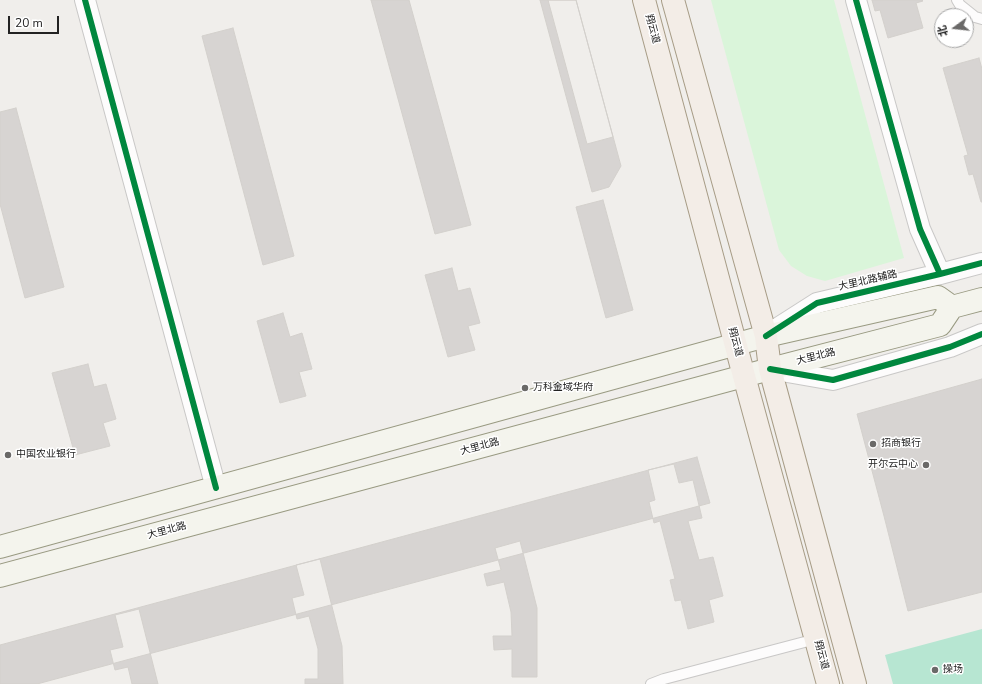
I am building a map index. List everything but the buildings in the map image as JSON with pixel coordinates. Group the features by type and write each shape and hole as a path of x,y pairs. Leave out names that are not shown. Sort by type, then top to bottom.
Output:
{"main road":[{"name":"翔云道","path":"644,0 735,344 828,684"},
{"path":"673,0 766,336 770,369 855,684"},
{"path":"0,547 766,336 938,297 952,307 982,299"},
{"name":"大里北路","path":"0,576 770,369 940,325 952,307"}],"street":[{"path":"85,0 216,488"},
{"path":"856,0 920,229 940,274"},
{"name":"大里北路辅路","path":"766,336 817,303 982,263"},
{"path":"770,369 833,380 950,347 982,334"}],"lane":[{"path":"956,0 975,18 982,19"},
{"path":"651,684 665,682 816,639"}],"green space":[{"path":"711,0 834,0 904,258 825,281 807,276 791,266 779,250"},
{"name":"操场","path":"982,629 982,684 893,684 885,655"}],"cycle path":[{"path":"85,0 216,488"},
{"path":"856,0 920,229 940,274"},
{"path":"766,336 817,303 982,263"},
{"path":"770,369 833,380 950,347 982,334"}],"place":[{"name":"万科金域华府","path":"525,388"},
{"name":"招商银行","path":"873,444"},
{"name":"中国农业银行","path":"8,455"},
{"name":"开尔云中心","path":"926,465"},
{"name":"操场","path":"935,670"}]}
